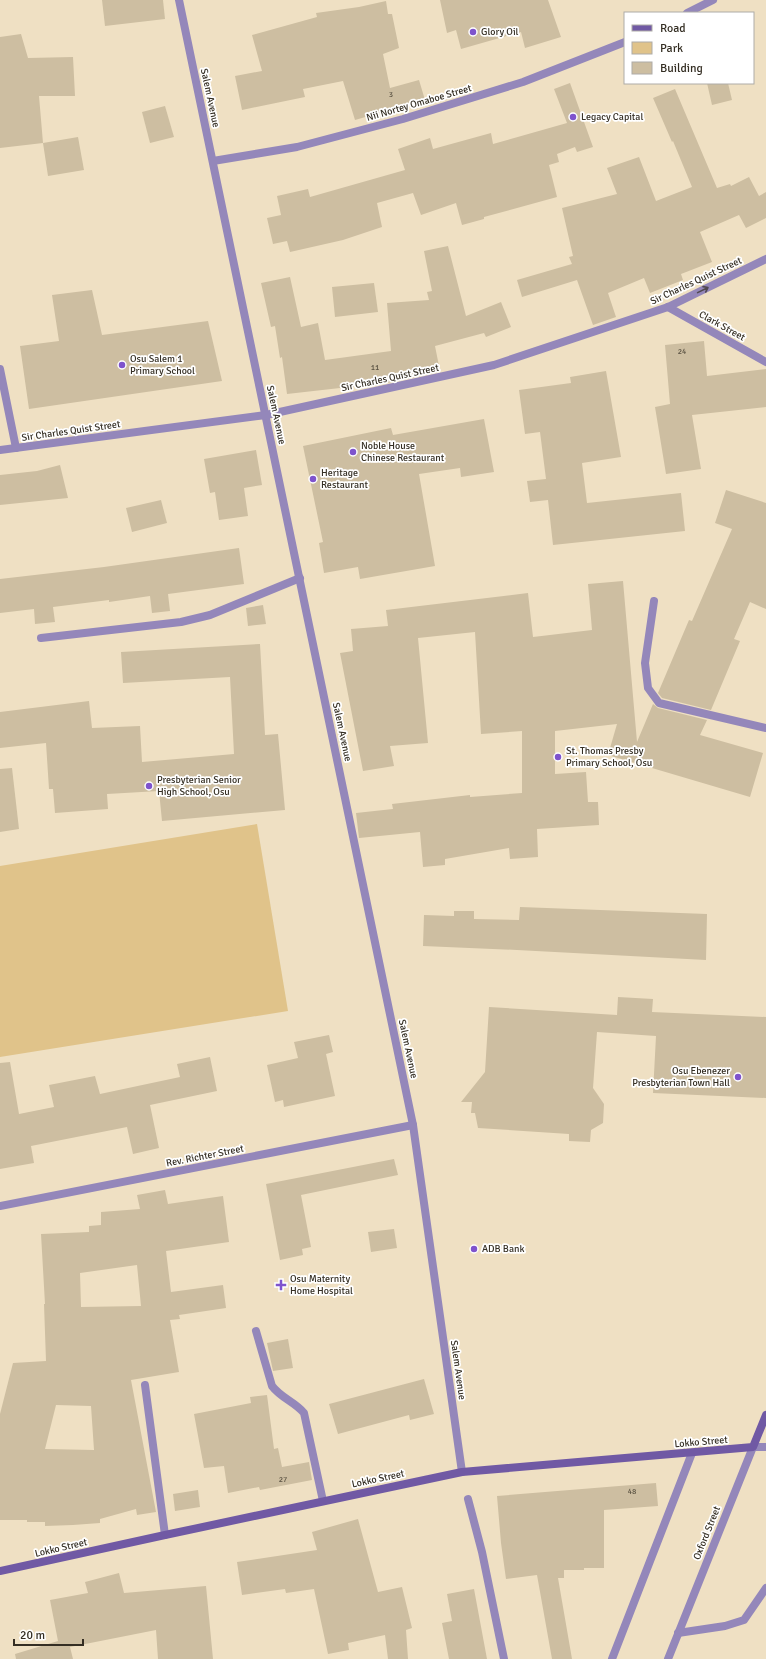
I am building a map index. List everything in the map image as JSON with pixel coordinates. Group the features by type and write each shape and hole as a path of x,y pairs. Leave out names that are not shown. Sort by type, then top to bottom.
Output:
{"main road":[{"name":"Oxford Street","path":"753,1447 766,1415"},
{"name":"Lokko Street","path":"0,1571 462,1472 753,1447"}],"street":[{"name":"Salem Avenue","path":"179,0 413,1125 462,1472"},
{"path":"689,12 713,0"},
{"name":"Nii Nortey Omaboe Street","path":"213,161 297,147 403,119 523,82 624,42"},
{"name":"Sir Charles Quist Street","path":"0,450 266,415 494,365 668,307 766,259"},
{"name":"Clark Street","path":"668,307 766,362"},
{"path":"0,369 16,448"},
{"path":"41,638 181,622 210,615 300,578"},
{"path":"654,601 645,663 648,688 659,704 766,728"},
{"name":"Rev. Richter Street","path":"0,1206 413,1125"},
{"path":"256,1330 272,1386 278,1393 300,1408 304,1413 323,1501"},
{"path":"145,1385 165,1535"},
{"name":"Lokko Street","path":"753,1447 766,1447"},
{"name":"Oxford Street","path":"668,1659 753,1447"},
{"path":"612,1659 692,1453"},
{"path":"468,1499 482,1552 504,1659"},
{"path":"678,1633 725,1626 744,1620 766,1588"}],"green space":[{"path":"257,824 288,1011 0,1057 0,866"}],"building":[{"path":"102,0 163,0 165,19 105,26"},
{"path":"440,0 548,0 561,37 525,48 521,32 461,49 456,30 447,33"},
{"path":"386,1 388,14 392,14 399,48 383,54 390,88 419,80 425,100 355,120 343,81 303,89 305,97 242,110 235,76 262,71 252,35 317,17 316,13 359,7"},
{"path":"21,34 28,58 73,57 75,96 39,96 43,143 0,148 0,37"},
{"path":"570,83 593,147 577,152 575,147 557,154 559,162 549,165 557,197 484,217 484,219 462,225 456,203 421,215 413,193 377,203 382,227 343,240 290,252 287,241 273,244 267,218 281,215 277,196 308,189 310,197 405,170 398,149 430,138 433,149 491,133 493,144 567,123 554,89"},
{"path":"707,84 728,84 732,100 712,105"},
{"path":"675,89 717,188 730,184 731,186 749,177 759,196 766,192 766,218 746,228 739,215 700,232 712,262 681,274 683,280 650,293 644,278 608,293 616,317 593,325 577,280 522,297 517,280 572,264 569,257 573,256 562,208 617,194 607,168 639,157 656,201 692,187 653,98"},
{"path":"165,106 174,137 150,143 142,112"},
{"path":"78,137 84,170 48,176 43,143"},
{"path":"448,246 466,316 501,302 511,327 486,337 484,333 435,346 440,371 393,382 287,394 282,357 280,358 275,326 271,327 261,283 290,277 301,327 318,323 325,360 391,351 387,303 429,300 427,292 432,291 424,251"},
{"path":"374,283 378,312 335,317 332,287"},
{"name":"Osu Salem 1 Primary School","path":"92,290 102,335 208,321 222,381 29,409 20,346 59,341 52,295"},
{"path":"704,341 707,376 766,369 766,407 692,415 701,469 666,474 655,407 670,404 665,345"},
{"path":"606,371 621,457 582,463 587,503 681,493 685,531 553,545 548,500 530,502 527,481 546,479 540,432 525,434 519,390 571,383 570,377"},
{"path":"484,419 494,472 461,477 460,468 419,474 435,566 360,579 358,567 324,573 319,543 323,542 303,446 391,428 393,435"},
{"path":"256,450 262,485 244,488 248,516 219,520 215,492 210,493 204,459"},
{"path":"60,465 68,498 0,505 0,475 37,471"},
{"path":"726,490 766,503 766,609 750,602 734,639 740,641 711,710 662,698 658,693 689,620 692,621 732,529 715,523"},
{"path":"161,500 167,523 132,532 126,508"},
{"path":"239,548 244,584 168,594 170,611 152,613 150,596 109,602 109,600 53,607 55,622 35,624 34,609 0,613 0,579 104,567"},
{"path":"623,581 637,742 653,704 658,708 707,720 700,735 763,753 750,797 608,755 617,724 555,731 555,774 586,772 588,802 598,802 599,825 537,829 538,857 510,859 509,848 445,859 445,865 423,867 420,832 359,838 356,813 393,809 392,804 470,795 470,797 522,793 522,731 481,734 475,632 418,638 428,743 390,746 394,766 363,771 340,653 353,651 351,629 388,626 386,610 528,593 533,637 592,630 588,584"},
{"path":"263,605 266,624 248,626 246,608"},
{"path":"260,644 265,735 278,734 285,810 162,821 159,791 107,794 108,809 55,813 53,789 49,789 46,743 0,748 0,712 89,701 92,728 140,726 142,762 234,754 230,677 123,683 121,652"},
{"path":"12,768 19,829 0,832 0,769"},
{"path":"520,907 707,914 706,960 423,946 424,915 454,916 454,911 474,911 474,919 519,920"},
{"path":"618,997 653,999 652,1012 766,1017 766,1098 653,1093 656,1036 597,1032 593,1088 604,1104 603,1123 591,1130 590,1142 569,1141 569,1134 478,1128 475,1113 471,1113 472,1102 461,1102 485,1072 489,1007 617,1015"},
{"path":"329,1035 333,1052 326,1054 335,1096 284,1107 283,1100 275,1102 267,1065 298,1058 294,1042"},
{"path":"210,1057 217,1091 150,1105 159,1148 133,1154 127,1127 31,1146 34,1163 0,1169 0,1063 10,1062 19,1114 54,1107 49,1085 95,1076 100,1094 180,1077 177,1064"},
{"path":"394,1159 398,1175 301,1195 311,1247 302,1249 303,1255 280,1260 266,1184"},
{"path":"165,1190 168,1204 223,1196 229,1242 166,1251 171,1292 223,1285 226,1308 179,1315 180,1319 170,1320 179,1372 131,1380 156,1512 137,1515 136,1509 100,1519 100,1523 73,1525 45,1526 45,1522 0,1520 0,1414 13,1363 46,1361 45,1304 41,1234 89,1232 89,1226 101,1225 101,1212 140,1209 137,1195","holes":["137,1265 141,1306 81,1307 80,1273","56,1405 91,1406 94,1450 45,1449"]},
{"path":"394,1229 397,1248 371,1252 368,1232"},
{"path":"288,1339 293,1368 273,1371 267,1343"},
{"path":"424,1379 434,1414 410,1420 409,1415 338,1434 329,1404"},
{"path":"267,1395 274,1449 278,1448 282,1467 309,1462 312,1480 260,1490 259,1487 228,1493 224,1466 204,1468 194,1414 251,1403 250,1397"},
{"path":"656,1483 658,1506 604,1510 604,1568 564,1570 564,1578 558,1578 572,1659 552,1659 537,1575 506,1579 497,1496"},
{"path":"198,1490 200,1507 175,1511 173,1494"},
{"path":"358,1519 378,1592 402,1587 412,1628 406,1630 408,1659 388,1659 385,1635 348,1643 349,1650 328,1654 314,1589 286,1593 285,1589 242,1595 237,1562 317,1550 312,1532"},
{"path":"119,1573 124,1593 206,1586 213,1659 158,1659 156,1630 70,1647 73,1659 16,1659 15,1654 58,1641 50,1600 88,1593 85,1582"},
{"path":"474,1589 487,1659 449,1659 442,1623 452,1621 447,1594"}],"place":[{"name":"Glory Oil","path":"473,32"},
{"name":"Legacy Capital","path":"573,117"},
{"name":"Osu Salem 1 Primary School","path":"122,365"},
{"name":"Noble House Chinese Restaurant","path":"353,452"},
{"name":"Heritage Restaurant","path":"313,479"},
{"name":"St. Thomas Presby Primary School, Osu","path":"558,757"},
{"name":"Presbyterian Senior High School, Osu","path":"149,786"},
{"name":"Osu Ebenezer Presbyterian Town Hall","path":"738,1077"},
{"name":"ADB Bank","path":"474,1249"},
{"name":"Osu Maternity Home Hospital","path":"281,1285"}]}
